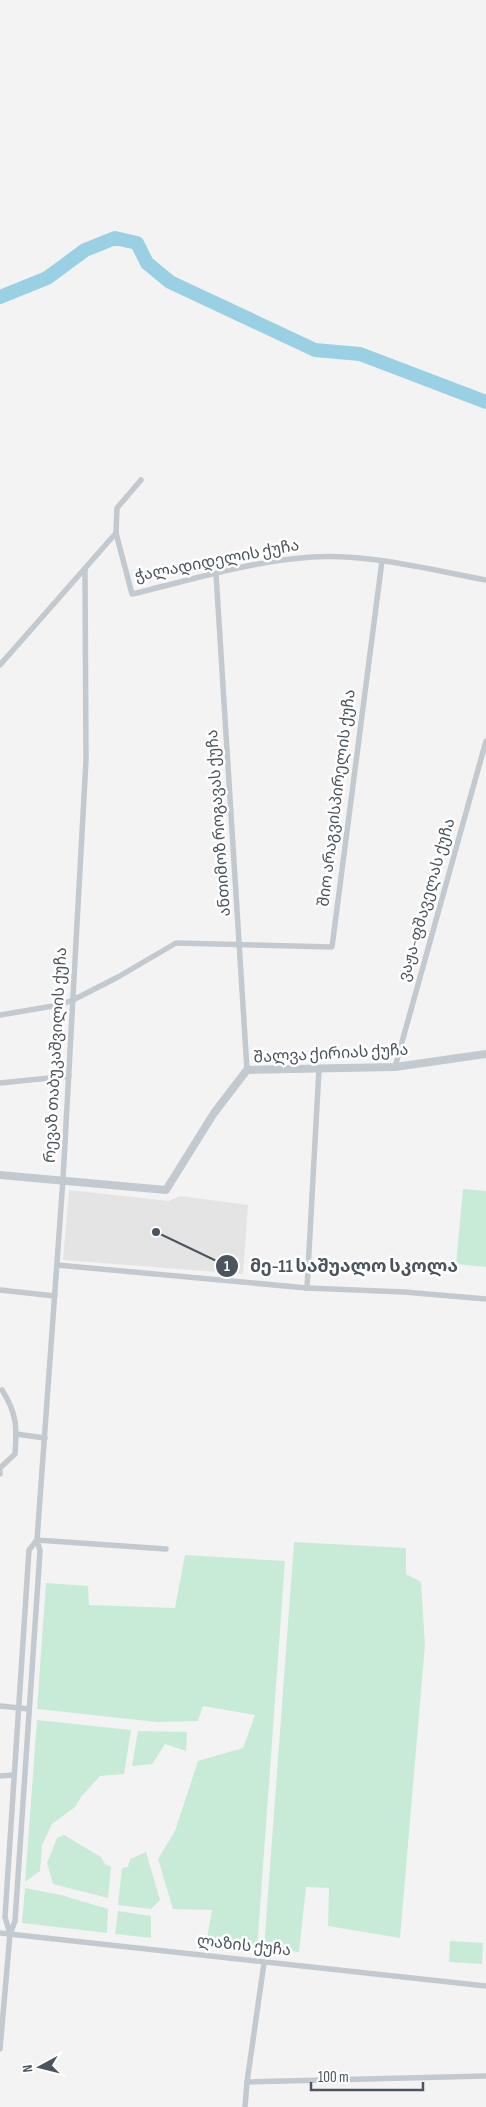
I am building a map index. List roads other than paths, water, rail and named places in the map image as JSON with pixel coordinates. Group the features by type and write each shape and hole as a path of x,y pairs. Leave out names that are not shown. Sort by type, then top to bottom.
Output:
{"street":[{"path":"0,665 116,533 117,508 141,480"},
{"name":"ჭალადიდელის ქუჩა","path":"116,533 132,594 266,563 313,557 382,561 486,580"},
{"name":"შიო არაგვისპირელის ქუჩა","path":"241,944 332,947 382,561"},
{"name":"რევაზ თაბუკაშვილის ქუჩა","path":"0,2049 10,1934 15,1922 40,1551 36,1540 45,1438 69,1076 86,760 84,569"},
{"name":"ანთიმოზ როგავას ქუჩა","path":"216,574 241,944 247,1070"},
{"name":"ვაჟა-ფშაველას ქუჩა","path":"395,1067 486,740"},
{"path":"0,1015 60,1005 73,1000 118,977 176,943 241,944"},
{"name":"შალვა ქირიას ქუჩა","path":"0,1175 63,1179 166,1190 214,1113 247,1070 395,1067 486,1054"},
{"path":"307,1288 318,1068"},
{"path":"0,1083 69,1076"},
{"path":"56,1265 307,1288 404,1292 486,1299"},
{"path":"0,1290 55,1296"},
{"path":"0,1474 0,1468 15,1454 16,1434 16,1417 2,1390"},
{"path":"16,1434 45,1438"},
{"path":"36,1540 166,1549"},
{"name":"რევაზ თაბუკაშვილის ქუჩა","path":"10,1934 5,1917 13,1776 29,1550 36,1540"},
{"path":"0,1706 30,1709"},
{"path":"0,1776 13,1776"},
{"name":"ლაზის ქუჩა","path":"0,1933 486,1986"},
{"path":"245,2107 264,1963"},
{"path":"247,2082 486,2076"}],"waterway":[{"path":"0,297 47,278 85,250 115,238 137,243 147,263 170,282 315,350 360,354 486,402"}],"place":[{"name":"მე-11 საშუალო სკოლა","path":"156,1232"}]}
